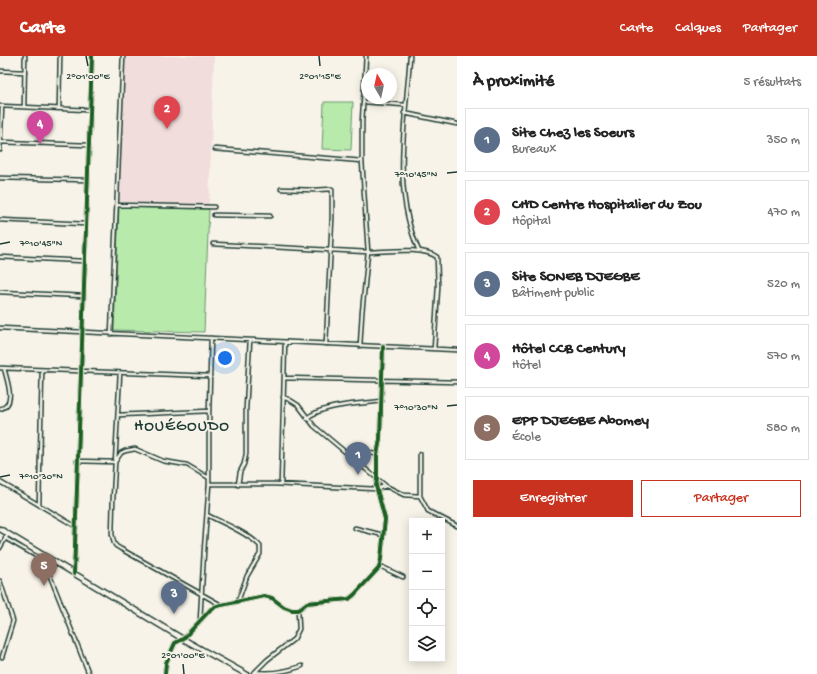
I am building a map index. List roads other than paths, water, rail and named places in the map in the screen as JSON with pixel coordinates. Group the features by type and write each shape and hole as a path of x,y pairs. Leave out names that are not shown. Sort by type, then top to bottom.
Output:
{"street":[{"path":"24,107 25,56"},
{"path":"59,108 60,56"},
{"path":"74,574 92,56"},
{"path":"111,334 123,56"},
{"path":"365,68 366,56"},
{"path":"410,56 404,113 402,174 408,220 419,251"},
{"path":"0,71 25,72"},
{"path":"360,346 368,252 362,161 364,104"},
{"path":"391,104 405,105"},
{"path":"0,150 1,106 90,110"},
{"path":"404,113 457,124"},
{"path":"0,142 88,145"},
{"path":"215,149 362,161"},
{"path":"0,178 87,180"},
{"path":"282,188 315,190 332,189 326,344"},
{"path":"117,205 214,207"},
{"path":"214,215 270,216"},
{"path":"0,220 86,224"},
{"path":"213,244 368,252 419,251 434,255 437,258 438,287 434,349"},
{"path":"0,257 84,261"},
{"path":"0,292 83,296"},
{"path":"0,328 457,350"},
{"path":"200,620 209,484 211,338"},
{"path":"238,485 240,472 244,464 246,454 250,340"},
{"path":"281,484 285,342"},
{"path":"254,673 294,639 299,629 298,610 304,604 351,598 380,566 385,519 376,489 377,455 380,439 382,402 383,347"},
{"path":"0,368 210,376"},
{"path":"0,409 7,407 9,403 4,368"},
{"path":"39,505 42,370"},
{"path":"120,373 112,534 116,546 221,604"},
{"path":"285,378 457,382"},
{"path":"283,397 298,406 314,426 386,486 404,495 420,496"},
{"path":"307,418 312,414 326,409 382,402"},
{"path":"118,415 209,411"},
{"path":"115,462 121,453 135,449 163,461 187,465 209,478"},
{"path":"344,451 353,453 369,452 377,455"},
{"path":"420,454 420,496 428,510 457,526"},
{"path":"77,462 115,462"},
{"path":"0,482 75,526"},
{"path":"209,484 281,484 376,489 386,486"},
{"path":"207,515 240,532 258,543 260,546 260,554 247,576 238,601"},
{"path":"355,528 384,535"},
{"path":"0,529 183,639 246,674"},
{"path":"0,548 8,534"},
{"path":"6,538 40,559 48,572 89,674"},
{"path":"48,572 54,562"},
{"path":"380,566 403,578"},
{"path":"0,581 13,621 2,657"},
{"path":"165,674 166,663 177,641 183,639 211,609 221,604 264,596 272,598 287,609 298,610"},
{"path":"254,673 274,673 302,666"}],"place":[{"name":"CHD Centre Hospitalier du Zou","path":"167,129"},
{"name":"Hôtel CCB Century","path":"40,144"},
{"name":"Site Chez les Soeurs","path":"358,475"},
{"name":"EPP DJEGBE Abomey","path":"44,586"},
{"name":"Site SONEB DJEGBE","path":"174,614"}],"district":[{"name":"HOUÉGOUDO","path":"182,427"}]}
